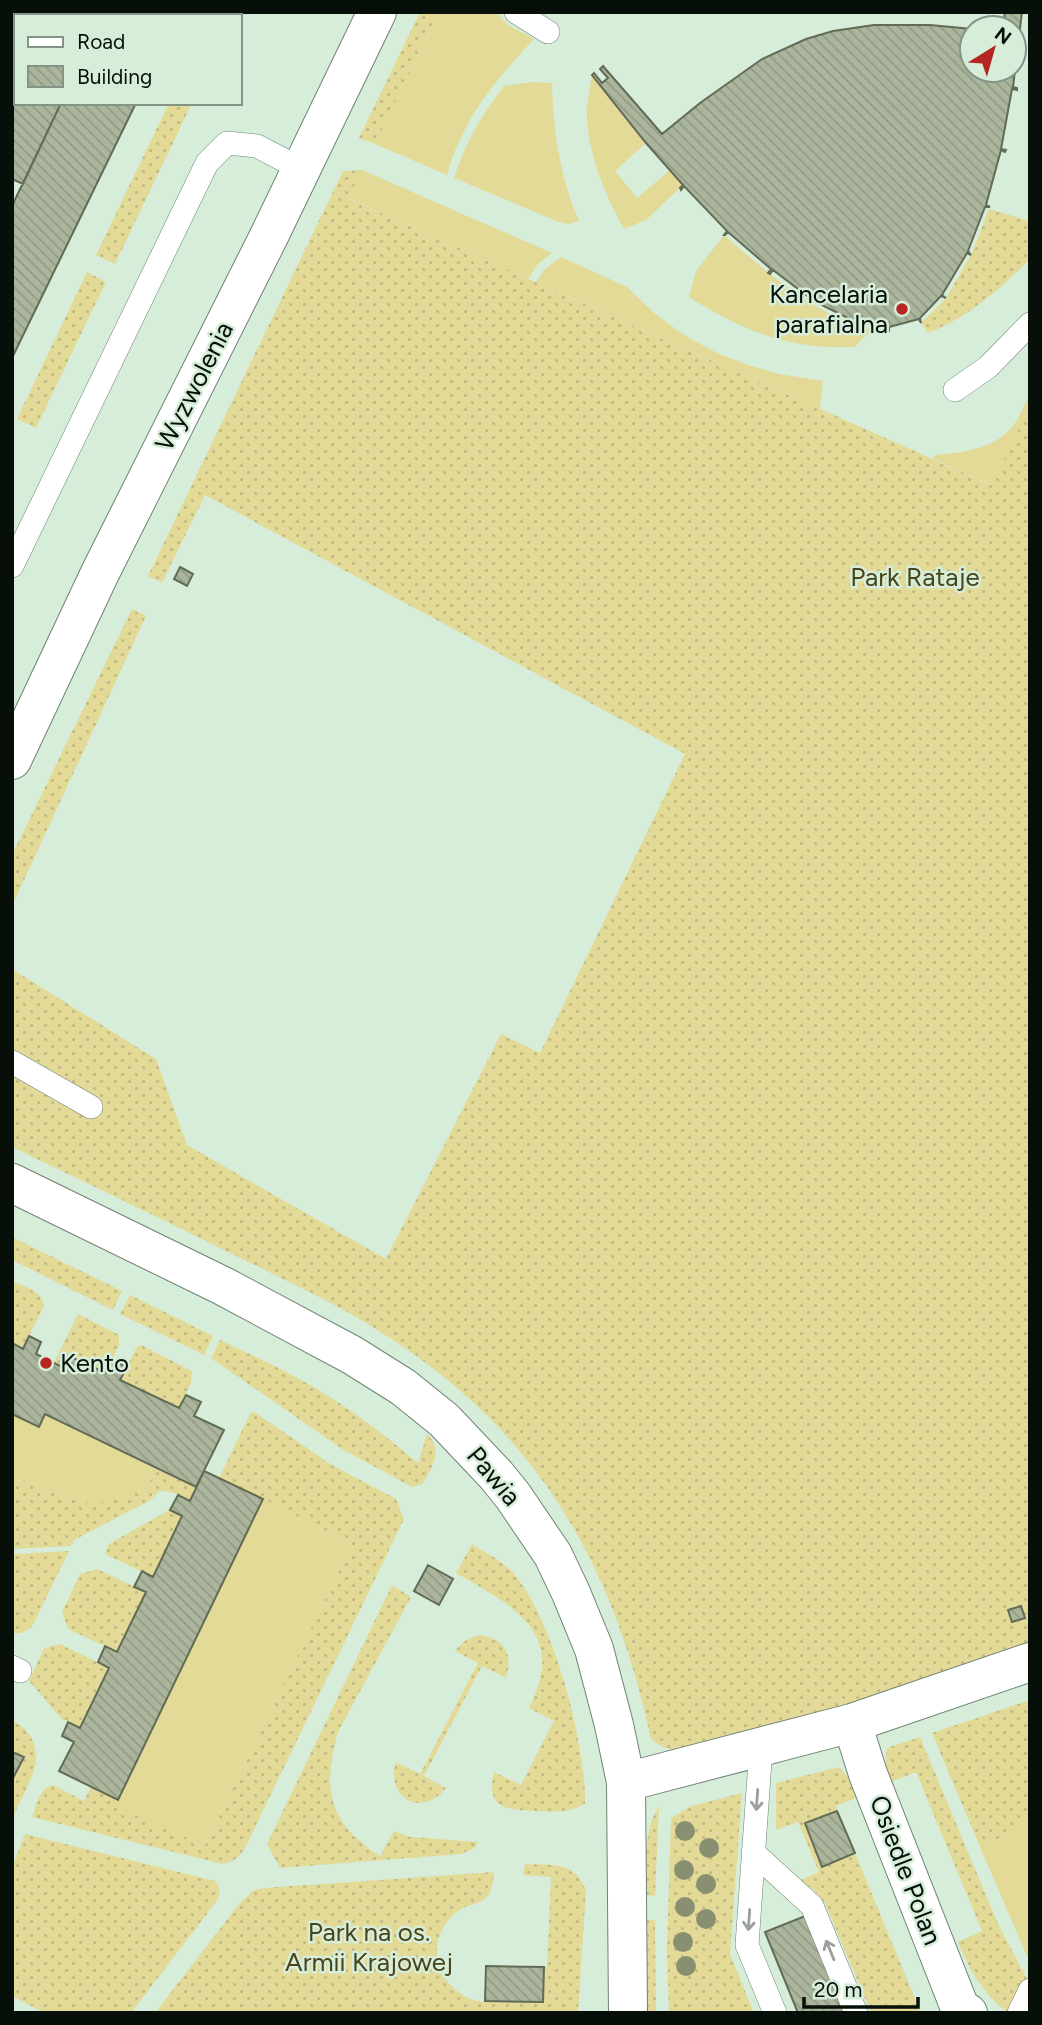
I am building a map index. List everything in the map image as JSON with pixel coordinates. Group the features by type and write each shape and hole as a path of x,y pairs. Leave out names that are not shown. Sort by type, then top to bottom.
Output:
{"street":[{"name":"Wyzwolenia","path":"12,760 100,573 377,12"},
{"name":"Pawia","path":"12,1183 223,1286 352,1355 403,1387 444,1420 513,1496 553,1555 571,1593 594,1648 614,1725 626,1782 628,2013"},
{"path":"626,1782 852,1723 1030,1662"},
{"name":"Osiedle Polan","path":"852,1723 868,1774 960,2008 968,2013"}],"lane":[{"path":"516,12 548,32"},
{"path":"12,566 207,163 227,143 257,146 301,169"},
{"path":"955,390 988,367 1030,324"},
{"path":"12,1062 91,1107"},
{"path":"761,1747 747,1945 775,2013"},
{"path":"753,1852 812,1906 856,2013"},
{"path":"1020,2013 1030,1990"}],"green space":[{"path":"420,12 439,12 375,144 359,138"},
{"path":"439,12 496,12 508,25 534,39 506,70 471,118 447,175 375,144"},
{"path":"592,75 646,143 615,171 637,198 670,170 683,185 646,220 624,229 603,186 593,155 587,124"},
{"path":"532,82 552,83 559,153 579,221 569,224 454,178 475,130 504,86"},
{"path":"168,105 191,105 115,264 96,255"},
{"name":"Park Rataje","path":"362,170 349,199 991,485 1030,406 1030,1643 766,1732 677,1751 663,1747 651,1739 636,1678 617,1620 594,1566 566,1515 533,1468 494,1423 450,1382 380,1331 340,1308 12,1147 12,969 156,1059 187,1145 386,1259 501,1034 540,1053 685,754 205,495 162,583 148,576 343,171"},
{"path":"362,170 552,253 538,264 528,279 348,198"},
{"path":"989,209 1030,221 1030,259 983,302 943,327 928,333 921,323 946,298 971,255"},
{"path":"724,235 769,273 819,308 855,325 888,331 869,334 855,347 809,345 748,329 709,309 689,297 696,271"},
{"path":"561,257 627,287 654,313 684,335 717,353 779,374 823,381 820,409 536,282 545,269"},
{"path":"87,272 106,282 36,428 17,419"},
{"path":"1030,393 1030,406 992,485 932,458 936,455 980,448 999,439 1015,423"},
{"path":"132,609 146,616 12,906 12,855"},
{"path":"12,1237 122,1291 113,1310 12,1260"},
{"path":"12,1281 37,1293 44,1306 23,1349 12,1343"},
{"path":"130,1295 213,1336 204,1355 120,1314"},
{"path":"78,1314 119,1335 119,1345 106,1373 72,1357 66,1369 54,1363"},
{"path":"220,1340 327,1395 418,1463 427,1434 436,1453 423,1484 412,1487 342,1449 211,1358"},
{"path":"141,1345 192,1371 191,1383 179,1408 120,1380 137,1347"},
{"path":"254,1412 332,1465 396,1499 404,1519 244,1850 234,1860 222,1864 32,1817 37,1803 48,1787 53,1785 84,1801 91,1787 205,1845 352,1544 219,1478 250,1414"},
{"path":"12,1414 39,1426 45,1414 159,1469 143,1490 106,1502 79,1502 12,1476"},
{"path":"159,1469 196,1487 190,1501 172,1492 160,1491 149,1501 74,1540 71,1546 12,1549 12,1476 79,1502 143,1490"},
{"path":"263,1499 352,1544 205,1845 118,1808 118,1800"},
{"path":"169,1510 182,1516 153,1577 105,1554 109,1544"},
{"path":"472,1544 511,1570 543,1622 555,1652 574,1717 584,1778 585,1804 579,1807 556,1812 516,1810 501,1805 493,1794 494,1772 521,1785 554,1721 529,1708 539,1682 542,1660 538,1641 529,1625 497,1598 456,1573"},
{"path":"69,1551 33,1625 24,1632 12,1633 12,1554"},
{"path":"97,1569 146,1592 117,1652 68,1629 62,1612 80,1574"},
{"path":"392,1585 411,1597 338,1732 330,1771 334,1803 349,1830 380,1856 394,1831 410,1837 478,1842 475,1848 461,1854 280,1868 267,1844"},
{"path":"482,1635 497,1641 506,1650 509,1662 506,1678 482,1666 424,1776 446,1788 427,1802 408,1800 396,1786 396,1762 420,1774 478,1663 455,1651 467,1640"},
{"path":"60,1644 109,1668 80,1728 62,1719 29,1681 44,1648"},
{"path":"1030,1700 1030,1815 1021,1828 980,1847 932,1733"},
{"path":"12,1721 23,1727 34,1743 36,1762 12,1820 12,1780 23,1757 12,1752"},
{"path":"920,1737 998,1924 1027,1979 1012,2013 1000,2006 985,1990 958,1942 982,1931 916,1772 891,1782 889,1778 886,1765 887,1748"},
{"path":"839,1767 851,1780 859,1797 836,1806 837,1811 805,1824 822,1867 855,1853 921,2013 871,2013 825,1903 813,1889 799,1881 819,1872 798,1822 776,1830 776,1783"},
{"path":"742,1793 730,1954 754,2013 669,2013 667,1950 671,1818 691,1806"},
{"path":"659,1806 655,1896 646,1895 646,1849 650,1827"},
{"path":"1030,1815 1030,1963 980,1847 1021,1828"},
{"path":"25,1834 215,1881 219,1887 216,1902 131,2013 44,2013 12,1996 12,1867"},
{"name":"Park na os. Armii Krajowej","path":"525,1864 554,1865 569,1870 582,1881 586,1891 578,2013 155,2013 239,1904 254,1890 494,1872 492,1888 487,1897 463,1908 447,1921 437,1949 440,1969 453,1987 468,1998 488,2000 547,1966 551,1877 523,1875"},
{"path":"645,1920 655,1920 656,2013 646,2013"}],"building":[{"path":"96,12 180,12 179,14 95,14"},
{"path":"1005,12 1022,12 1022,14"},
{"path":"12,21 14,105 60,105 23,184 12,179"},
{"path":"874,25 958,28 958,84 1013,84 1017,90 1012,89 1001,149 1006,150 1001,150 986,205 990,207 985,207 968,251 971,255 967,253 942,295 946,298 941,296 920,318 921,323 919,319 889,327 889,332 888,327 857,322 856,325 856,322 812,300 811,302 811,299 773,270 768,273 771,269 728,232 724,235 727,231 684,186 681,190 683,185 592,75 594,73 602,83 608,78 600,69 603,66 662,134 762,59 806,39 833,31"},
{"path":"60,105 135,105 12,358 12,206"},
{"path":"180,567 193,574 187,586 174,579"},
{"path":"29,1336 41,1342 36,1354 66,1369 71,1357 106,1373 112,1360 127,1367 120,1380 179,1408 186,1395 201,1402 194,1416 224,1430 196,1487 45,1414 39,1427 12,1414 12,1343 23,1349"},
{"path":"204,1471 263,1499 118,1800 59,1771 74,1742 62,1736 68,1722 80,1728 109,1668 98,1662 105,1646 117,1652 146,1592 134,1587 142,1571 153,1577 182,1516 170,1510 178,1495 190,1501"},
{"path":"428,1565 453,1579 439,1605 414,1591"},
{"path":"1021,1606 1025,1618 1012,1622 1008,1610"},
{"path":"12,1752 24,1757 12,1780"},
{"path":"837,1811 855,1853 822,1867 805,1823"},
{"path":"805,1916 844,2013 798,2013 765,1932"},
{"path":"486,1966 544,1967 543,2002 485,2001"}],"place":[{"name":"Kancelaria parafialna","path":"902,309"},
{"name":"Kento","path":"46,1363"}]}
